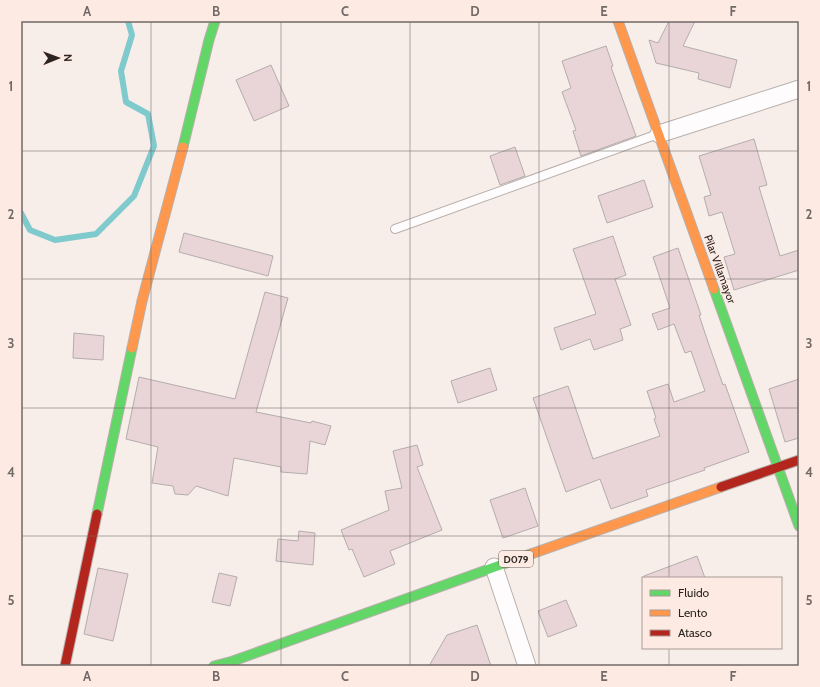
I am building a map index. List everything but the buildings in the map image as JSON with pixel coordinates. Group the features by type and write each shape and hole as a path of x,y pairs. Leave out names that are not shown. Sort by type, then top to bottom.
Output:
{"street":[{"path":"65,666 142,301 215,21"},
{"name":"Pilar Villamayor","path":"618,21 799,526"},
{"path":"659,134 799,89"},
{"name":"D079","path":"214,666 233,661 494,567 799,460"},
{"path":"494,567 527,666"}],"lane":[{"path":"395,228 659,134"}],"waterway":[{"path":"21,213 30,230 55,240 96,234 134,196 154,146 148,114 126,102 121,71 132,35 128,21"}],"traffic: fast":[{"path":"183,147 215,21"},
{"path":"714,289 799,526"},
{"path":"97,514 132,348"},
{"path":"214,666 233,661 531,554"}],"traffic: slow":[{"path":"618,21 714,289"},
{"path":"132,348 142,301 183,147"},
{"path":"531,554 721,487"}],"traffic: jam":[{"path":"721,487 799,460"},
{"path":"65,666 97,514"}]}
